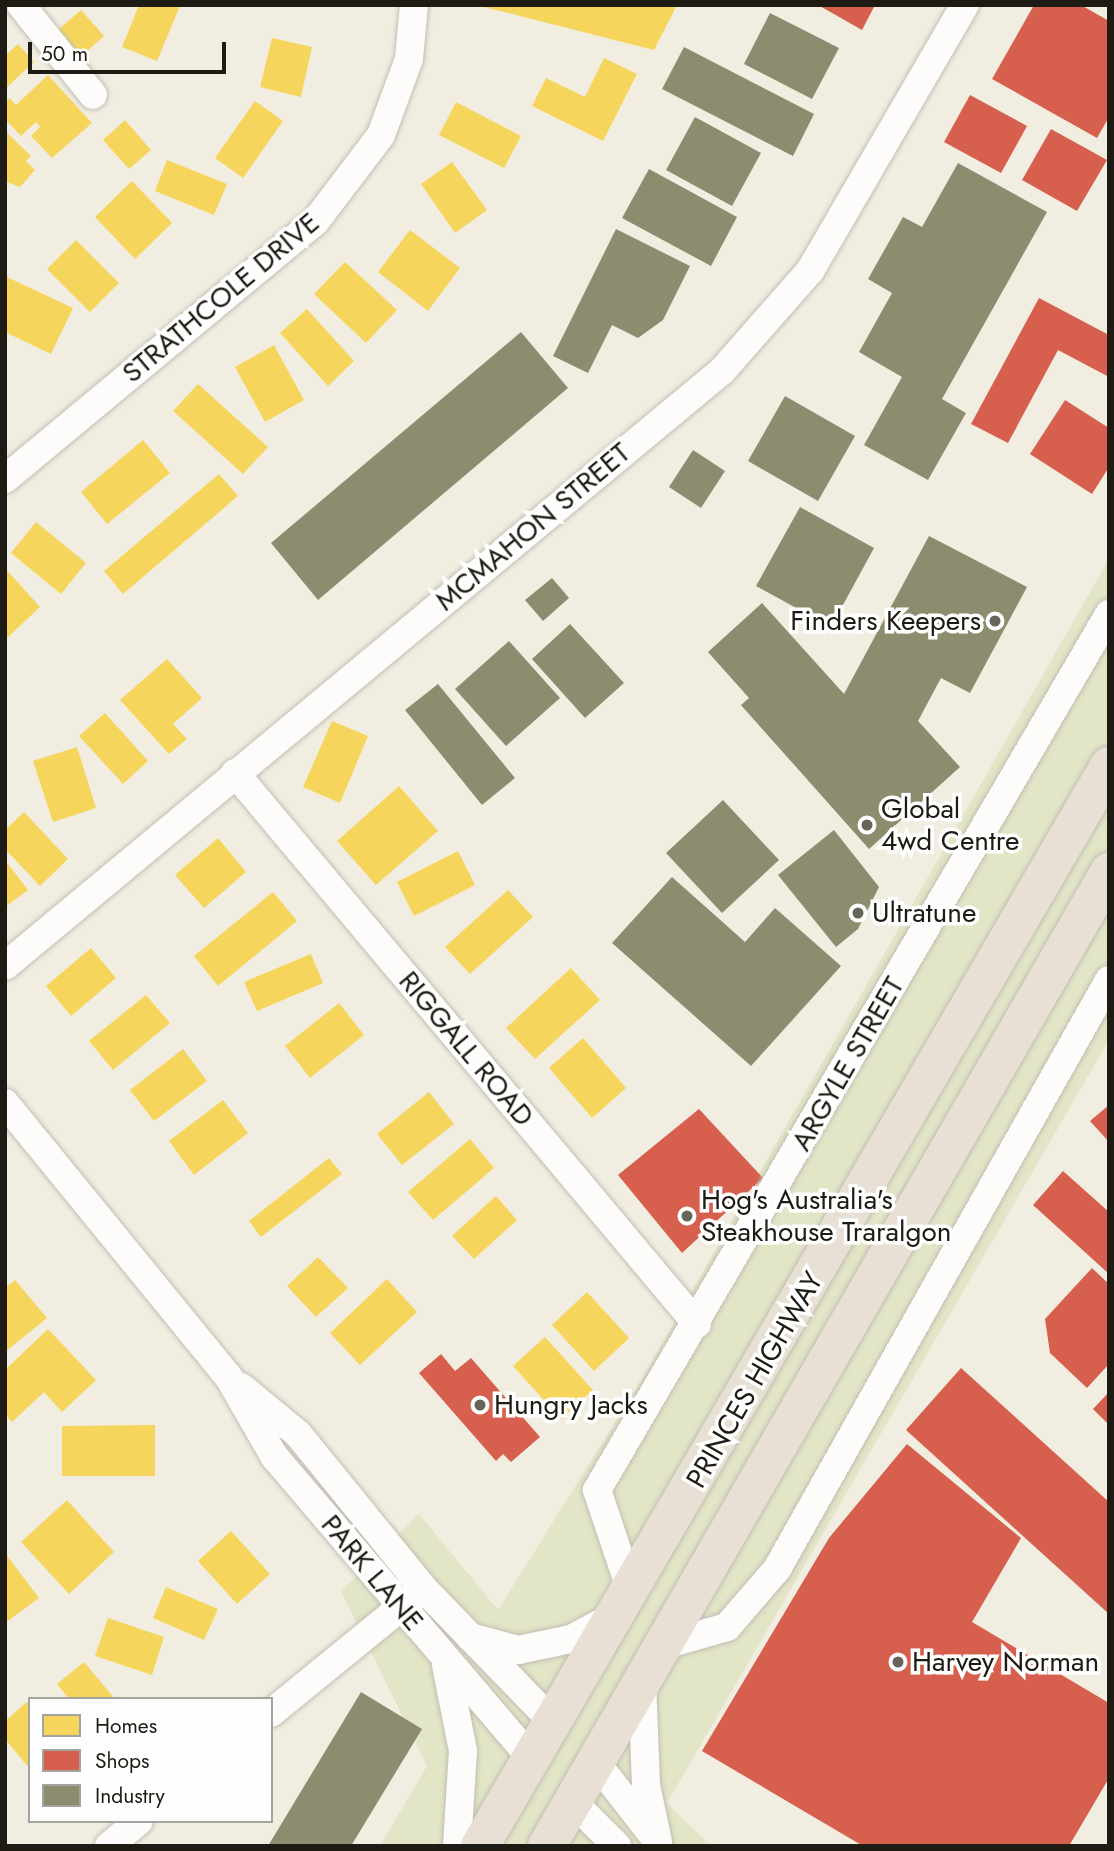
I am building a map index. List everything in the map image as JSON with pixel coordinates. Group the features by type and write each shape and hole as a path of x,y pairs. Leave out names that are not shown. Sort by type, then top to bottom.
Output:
{"highway":[{"name":"PRINCES HIGHWAY","path":"480,1846 626,1603 1109,765"},
{"name":"PRINCES HIGHWAY","path":"547,1846 649,1661 1109,872"},
{"path":"554,1723 594,1760"},
{"path":"531,1759 571,1800"}],"street":[{"path":"22,5 93,95"},
{"name":"STRATHCOLE DRIVE","path":"5,479 315,222 381,135 409,59 414,5"},
{"name":"MCMAHON STREET","path":"5,966 722,370 764,328 810,271 965,5"},
{"name":"ARGYLE STREET","path":"626,1603 597,1490 697,1324 1109,614"},
{"name":"RIGGALL ROAD","path":"235,774 697,1324"},
{"path":"660,1844 646,1785 649,1661 727,1627 777,1569 1109,980"},
{"name":"PARK LANE","path":"5,1103 228,1376 274,1456 399,1608 531,1759"},
{"name":"PARK LANE","path":"228,1376 298,1434 424,1588 468,1637 554,1723"},
{"path":"273,1711 424,1588"},
{"path":"468,1637 518,1650 571,1639 626,1603"},
{"path":"443,1656 463,1751 457,1846"},
{"path":"594,1760 660,1844"},
{"path":"571,1800 617,1846"},
{"path":"109,1846 137,1823"}],"green space":[{"path":"1109,559 1109,1040 667,1803 711,1846 380,1846 427,1766 341,1591 419,1514 498,1610 639,1384"}],"building: Homes":[{"path":"139,5 180,6 157,61 122,47"},
{"path":"476,5 677,5 654,50"},
{"path":"81,10 104,36 75,62 52,35"},
{"path":"272,38 312,47 301,97 260,87"},
{"path":"18,44 34,62 5,89 5,56"},
{"path":"604,58 637,74 603,141 532,106 546,78 585,97"},
{"path":"48,75 92,123 52,158 31,136 40,127 36,122 21,136 5,119 5,102 10,98 16,105"},
{"path":"255,101 283,121 243,178 215,158"},
{"path":"456,102 521,136 504,168 439,135"},
{"path":"125,120 151,150 129,169 103,140"},
{"path":"5,131 31,156 26,161 35,170 20,187 5,181"},
{"path":"167,160 227,184 214,215 155,191"},
{"path":"452,162 487,210 455,233 421,184"},
{"path":"132,181 172,223 135,259 95,217"},
{"path":"410,230 460,268 428,311 378,272"},
{"path":"76,240 119,283 90,312 47,269"},
{"path":"345,262 397,310 366,343 314,294"},
{"path":"7,277 73,308 51,354 5,332"},
{"path":"307,309 354,361 328,386 280,333"},
{"path":"274,345 304,400 265,422 235,367"},
{"path":"198,384 268,447 243,474 173,411"},
{"path":"143,440 170,473 107,524 81,492"},
{"path":"219,474 238,496 123,594 104,571"},
{"path":"36,522 86,563 61,594 11,553"},
{"path":"5,568 40,607 8,637 5,633"},
{"path":"167,659 202,698 173,724 187,739 169,754 120,700"},
{"path":"105,713 148,761 123,784 79,736"},
{"path":"332,721 368,736 340,803 303,787"},
{"path":"77,747 96,808 53,822 33,761"},
{"path":"399,786 438,831 376,885 337,841"},
{"path":"24,812 68,859 40,886 5,849 5,830"},
{"path":"218,838 246,872 204,908 175,875"},
{"path":"458,851 475,885 414,916 397,882"},
{"path":"5,860 28,890 5,907"},
{"path":"508,890 533,917 470,974 445,947"},
{"path":"273,892 297,921 218,986 194,956"},
{"path":"91,948 116,978 71,1016 46,986"},
{"path":"311,954 323,983 257,1011 244,982"},
{"path":"571,968 600,1000 535,1059 506,1028"},
{"path":"146,995 170,1023 113,1070 89,1041"},
{"path":"339,1003 364,1035 310,1078 285,1046"},
{"path":"583,1038 626,1088 592,1118 549,1068"},
{"path":"183,1049 207,1081 154,1121 130,1090"},
{"path":"429,1092 454,1124 402,1165 377,1134"},
{"path":"223,1100 248,1133 194,1175 169,1141"},
{"path":"470,1139 494,1168 433,1220 408,1192"},
{"path":"329,1158 342,1174 261,1237 249,1221"},
{"path":"496,1196 517,1220 474,1259 452,1236"},
{"path":"318,1257 348,1288 316,1317 287,1286"},
{"path":"387,1279 417,1312 360,1365 330,1333"},
{"path":"15,1280 47,1318 5,1352 5,1288"},
{"path":"587,1292 629,1338 594,1371 552,1325"},
{"path":"48,1329 96,1380 62,1412 44,1392 12,1422 5,1414 5,1370"},
{"path":"545,1337 593,1390 561,1419 513,1366"},
{"path":"155,1425 155,1476 62,1476 62,1426"},
{"path":"67,1500 114,1552 69,1594 21,1542"},
{"path":"231,1531 270,1574 237,1604 198,1561"},
{"path":"5,1553 39,1598 5,1623"},
{"path":"166,1587 218,1609 204,1640 153,1618"},
{"path":"108,1618 164,1637 152,1675 95,1656"},
{"path":"84,1662 113,1697 67,1697 57,1684"},
{"path":"28,1703 28,1767 5,1739 5,1721"}],"building: Shops":[{"path":"818,5 875,5 862,30"},
{"path":"1034,5 1081,5 1109,21 1109,117 1097,138 992,79"},
{"path":"970,95 1027,126 1001,173 944,142"},
{"path":"1051,129 1107,160 1077,211 1022,180"},
{"path":"1039,298 1109,335 1109,377 1058,350 1008,443 971,424"},
{"path":"1065,400 1109,428 1109,467 1092,494 1030,454"},
{"path":"1109,1105 1109,1142 1090,1121"},
{"name":"Hog's Australia's Steakhouse Traralgon","path":"699,1109 763,1178 682,1253 618,1175"},
{"path":"1063,1171 1109,1212 1109,1274 1033,1205"},
{"path":"1092,1268 1109,1284 1109,1364 1087,1388 1050,1353 1045,1319"},
{"name":"Hungry Jacks","path":"441,1354 455,1371 471,1358 540,1437 511,1462 503,1454 496,1461 419,1373"},
{"path":"961,1368 1109,1502 1109,1614 906,1430"},
{"path":"1109,1392 1109,1425 1093,1409"},
{"name":"Harvey Norman","path":"907,1444 1021,1538 972,1622 1109,1703 1109,1778 1069,1846 863,1846 702,1751 829,1538"}],"building: Industry":[{"path":"770,13 839,48 812,99 744,64"},
{"path":"684,47 814,114 793,156 662,89"},
{"path":"695,117 761,153 732,206 666,170"},
{"path":"958,163 1047,212 942,399 966,413 928,480 864,445 902,377 859,352 892,293 868,279 903,217 922,227"},
{"path":"649,169 737,217 711,266 622,218"},
{"path":"616,229 690,266 663,320 638,338 612,325 588,373 553,356"},
{"path":"521,332 568,388 318,600 271,543"},
{"path":"785,396 855,436 818,501 748,461"},
{"path":"693,450 725,471 701,508 669,487"},
{"path":"800,507 874,548 831,627 756,586"},
{"path":"929,536 1027,587 970,693 941,678 918,721 960,767 869,849 741,705 749,698 708,652 762,603 844,694"},
{"path":"552,578 569,598 543,621 525,600"},
{"path":"570,624 624,683 585,718 532,659"},
{"path":"509,641 560,698 506,746 455,689"},
{"path":"438,684 515,778 482,805 405,710"},
{"path":"723,800 779,860 722,913 666,853"},
{"path":"834,830 879,887 858,929 836,947 778,875"},
{"path":"672,877 745,942 775,908 841,966 751,1066 612,943"},
{"path":"361,1692 422,1729 351,1846 268,1846"}],"place":[{"name":"Finders Keepers","path":"995,621"},
{"name":"Global 4wd Centre","path":"867,825"},
{"name":"Ultratune","path":"858,913"},
{"name":"Hog's Australia's Steakhouse Traralgon","path":"687,1216"},
{"name":"Hungry Jacks","path":"480,1405"},
{"name":"Harvey Norman","path":"898,1662"}]}
